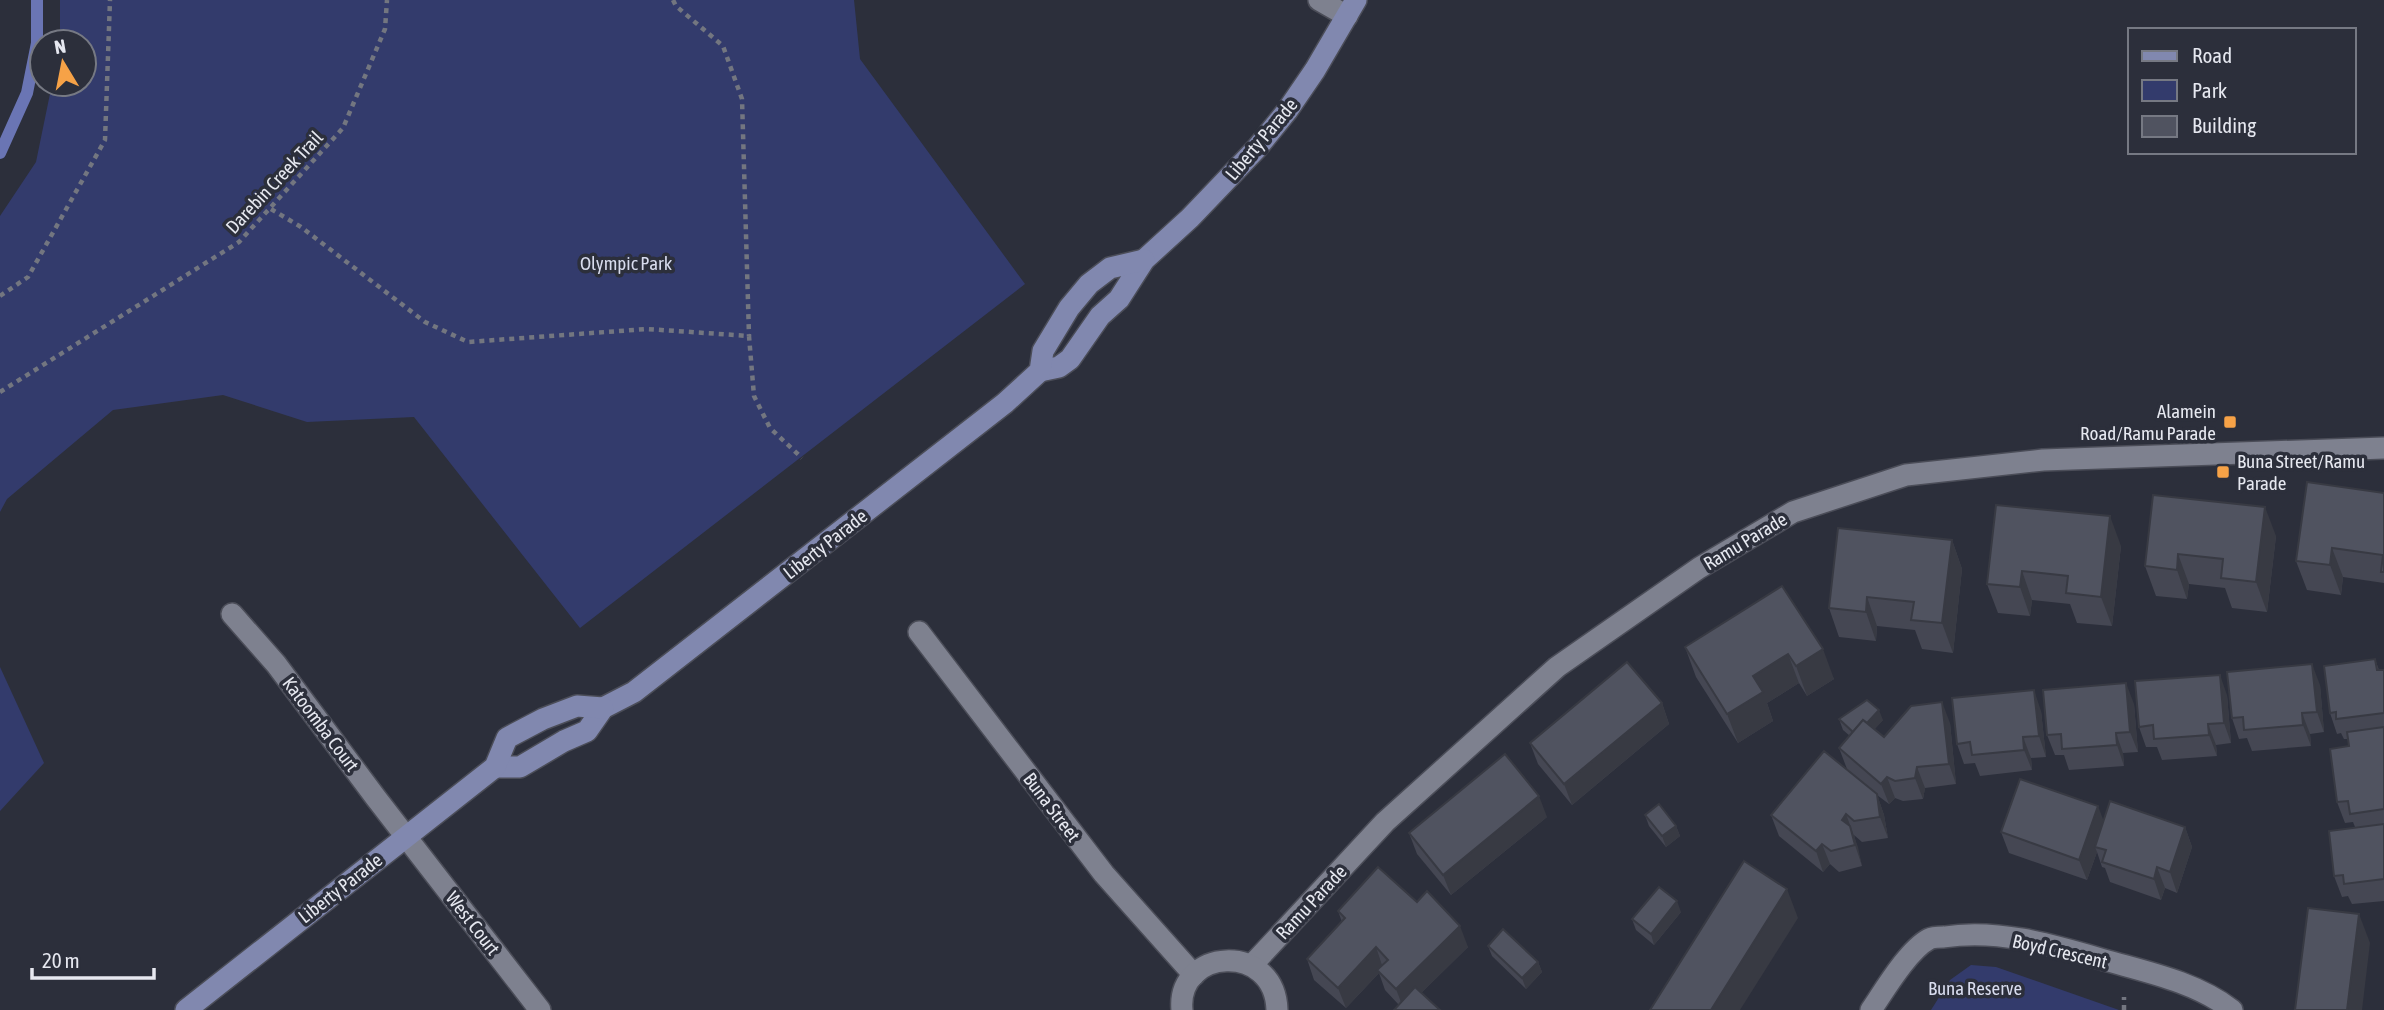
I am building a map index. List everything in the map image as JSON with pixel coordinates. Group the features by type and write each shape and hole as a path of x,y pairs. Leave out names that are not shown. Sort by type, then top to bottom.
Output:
{"street":[{"path":"1319,0 1351,8"},
{"name":"Liberty Parade","path":"495,767 520,767 564,741 587,732 603,708 634,692 1005,403 1040,371 1059,367 1070,359 1100,316 1119,299 1144,260 1208,200 1280,120 1315,70 1351,8"},
{"name":"Liberty Parade","path":"1040,371 1043,351 1069,308 1089,284 1110,268 1144,260"},
{"name":"Ramu Parade","path":"1252,965 1385,822 1557,667 1699,568 1793,512 1906,475 2043,460 2384,448"},
{"name":"Katoomba Court","path":"232,614 276,664 406,837"},
{"name":"Buna Street","path":"919,632 1104,874 1194,975"},
{"name":"Liberty Parade","path":"186,1010 495,767 507,738 543,719 577,706 603,708"},
{"name":"West Court","path":"406,837 540,1010"},
{"name":"Boyd Crescent","path":"1871,1010 1902,964 1929,939 1965,933 2040,942 2137,969 2174,980 2219,1000 2232,1010"},
{"path":"1182,1010 1185,988 1194,975 1206,965 1221,960 1237,960 1252,965 1263,973 1277,998 1277,1010"}],"path":[{"path":"0,296 28,277 105,140 110,0"},
{"name":"Darebin Creek Trail","path":"0,392 239,242 344,128 384,29 387,0"},
{"path":"673,0 676,6 723,46 741,99 749,336 754,396 770,428 802,458"},
{"path":"271,209 301,227 425,322 468,342 647,329 749,336"}],"green space":[{"name":"Olympic Park","path":"60,0 854,0 860,59 1025,284 580,628 414,417 307,422 223,395 113,410 7,499 0,512 0,216 36,162 49,98 98,98 98,28 60,28"},
{"path":"0,667 44,763 0,811"},
{"name":"Buna Reserve","path":"1971,965 1996,967 2119,1010 1931,1010 1950,980"}],"building":[{"path":"2307,482 2384,493 2384,572 2381,572 2383,555 2332,548 2330,565 2296,561"},
{"path":"2153,495 2265,507 2256,582 2221,578 2223,559 2178,554 2177,570 2145,566"},
{"path":"1996,505 2110,516 2101,597 2066,593 2068,576 2022,571 2020,587 1987,584"},
{"path":"1838,528 1952,540 1942,623 1911,620 1914,602 1867,597 1866,612 1829,608"},
{"path":"1782,586 1823,649 1796,666 1788,654 1753,676 1763,692 1727,714 1685,647"},
{"path":"2375,659 2377,670 2384,670 2384,713 2336,719 2336,712 2330,713 2324,666"},
{"path":"1627,662 1662,703 1564,784 1530,743"},
{"path":"2312,664 2317,712 2302,713 2303,725 2244,730 2243,717 2232,718 2227,672"},
{"path":"2220,675 2224,723 2208,724 2209,735 2154,739 2153,725 2139,727 2135,681"},
{"path":"2126,683 2130,732 2116,733 2117,745 2062,749 2061,734 2047,735 2043,690"},
{"path":"2034,690 2039,736 2023,737 2024,750 1972,755 1970,742 1957,744 1952,698"},
{"path":"1867,700 1879,710 1867,723 1863,720 1853,732 1839,719"},
{"path":"1942,702 1949,764 1917,767 1915,778 1895,781 1887,777 1881,784 1839,748 1863,720 1884,737 1911,706"},
{"path":"2384,727 2384,809 2350,814 2348,801 2337,802 2330,749 2349,746 2347,732"},
{"path":"1824,751 1877,794 1880,817 1854,821 1846,814 1842,820 1850,826 1855,845 1831,851 1822,844 1816,851 1771,815"},
{"path":"1505,754 1539,796 1443,875 1409,833"},
{"path":"2020,779 2098,806 2079,860 2001,832"},
{"path":"2110,801 2185,827 2170,872 2157,867 2154,879 2102,862 2106,850 2095,847"},
{"path":"1659,804 1676,826 1662,836 1645,815"},
{"path":"2384,824 2384,879 2344,884 2343,875 2334,876 2329,831"},
{"path":"1744,861 1787,889 1711,1010 1650,1010"},
{"path":"1378,867 1417,902 1427,891 1460,926 1396,989 1377,970 1388,960 1376,947 1338,988 1307,959 1345,918 1338,911"},
{"path":"1659,887 1677,901 1651,934 1632,919"},
{"path":"2308,908 2359,914 2347,1010 2295,1010"},
{"path":"1503,929 1538,962 1522,978 1488,946"},
{"path":"1415,987 1440,1010 1394,1010"}],"waterway":[{"path":"0,153 27,93 37,43 37,0"}],"place":[{"name":"Alamein Road/Ramu Parade","path":"2230,422"},
{"name":"Buna Street/Ramu Parade","path":"2223,472"}]}
